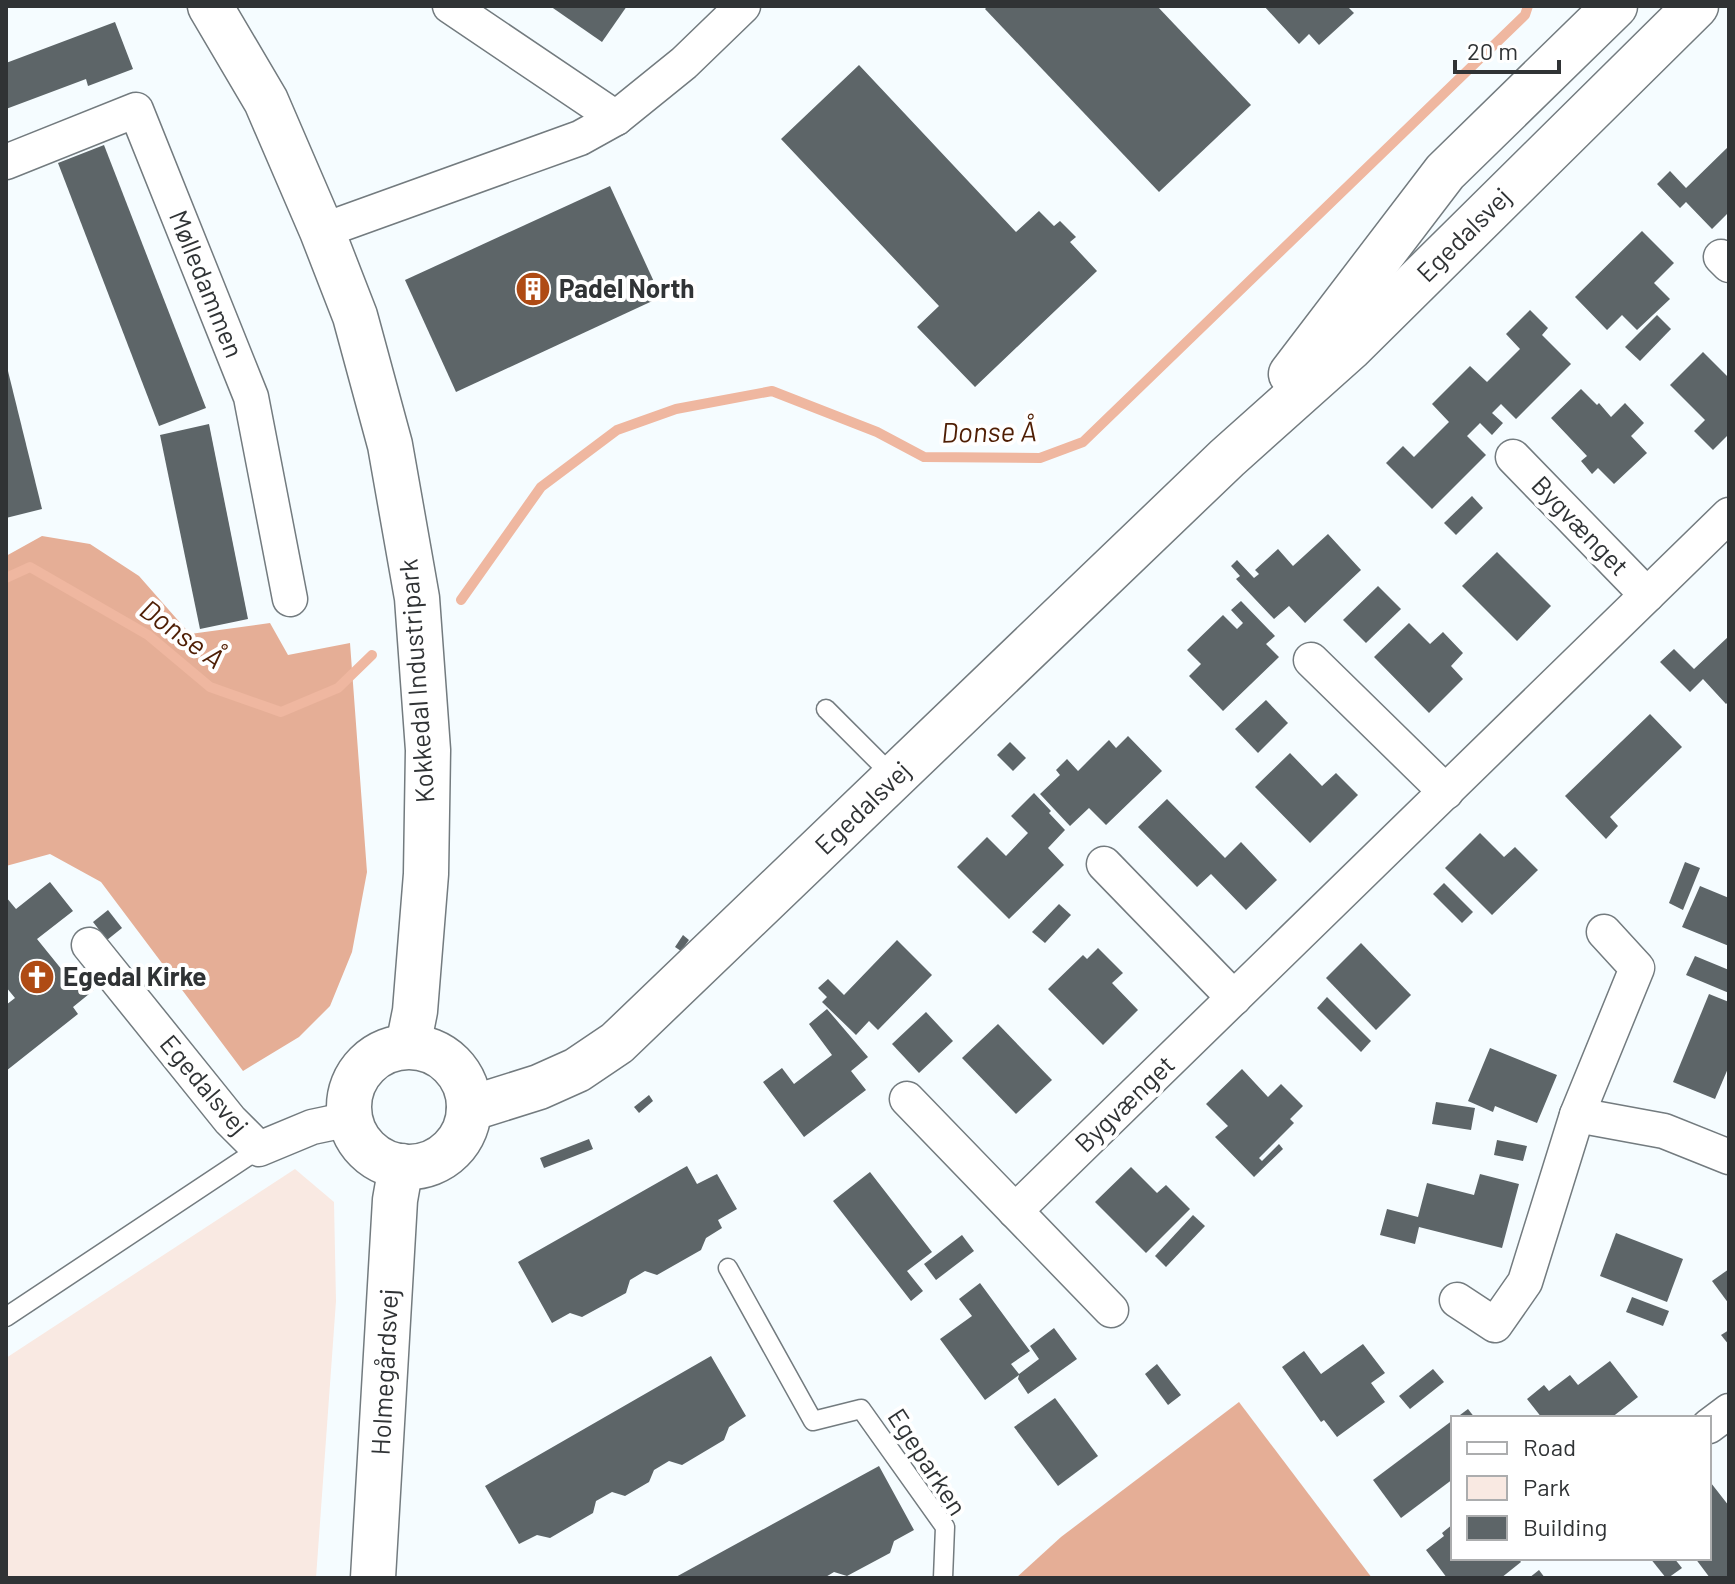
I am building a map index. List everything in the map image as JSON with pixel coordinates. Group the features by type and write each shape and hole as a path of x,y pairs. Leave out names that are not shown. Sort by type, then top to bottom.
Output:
{"street":[{"name":"Kokkedal Industripark","path":"210,6 266,101 322,231 355,316 390,445 417,598 428,750 426,874 415,1011 408,1046"},
{"path":"450,6 616,118"},
{"path":"322,231 580,138 616,118 684,63 743,6"},
{"name":"Egedalsvej","path":"1227,458 1445,172 1615,6"},
{"name":"Egedalsvej","path":"469,1109 539,1087 577,1070 617,1043 1227,458 1350,348 1681,7"},
{"name":"Mølledammen","path":"6,162 136,110 251,397 290,599"},
{"name":"Bygvænget","path":"1513,457 1647,595"},
{"name":"Bygvænget","path":"1015,1211 1729,515"},
{"path":"1311,660 1446,792"},
{"path":"1104,864 1234,998"},
{"path":"1457,1300 1495,1325 1525,1282 1577,1115 1637,968 1604,932"},
{"name":"Egedalsvej","path":"89,945 230,1120 259,1149 312,1127 350,1119"},
{"path":"408,1046 427,1049 444,1058 458,1072 466,1089 469,1109 463,1133 447,1152 426,1165 401,1166 383,1161 368,1151 356,1136 350,1119 349,1098 355,1078 369,1061 387,1051 408,1046"},
{"path":"907,1099 1111,1310"},
{"path":"1577,1115 1664,1131 1729,1157"},
{"name":"Holmegårdsvej","path":"373,1578 395,1200 401,1166"},
{"path":"1711,1424 1729,1411"}],"lane":[{"path":"826,709 895,778"},
{"path":"6,1317 259,1149"},
{"name":"Egeparken","path":"728,1268 813,1421 861,1409 945,1527 943,1578"}],"green space":[{"path":"295,1169 334,1202 336,1301 316,1578 6,1578 6,1358"}],"shaded area":[{"path":"42,536 90,544 139,576 190,634 270,623 288,655 350,643 367,872 352,952 330,1006 299,1037 243,1071 101,882 50,854 6,866 6,556"},
{"path":"1239,1402 1372,1578 1016,1578 1061,1537"}],"building":[{"path":"550,6 627,6 602,42"},
{"path":"988,6 1157,6 1251,105 1159,192 985,9"},
{"path":"1264,6 1347,6 1354,13 1319,45 1309,34 1299,44"},
{"path":"115,22 133,69 88,86 86,79 6,109 6,63"},
{"path":"859,65 1016,232 1039,211 1054,226 1060,221 1076,237 1070,242 1097,271 975,387 917,327 939,306 781,139"},
{"path":"104,145 206,408 159,426 58,163"},
{"path":"1729,146 1729,216 1727,214 1712,229 1686,202 1680,208 1657,184 1670,171 1686,188"},
{"name":"Padel North","path":"610,186 661,297 456,392 405,280"},
{"path":"1642,231 1674,263 1654,283 1670,299 1637,330 1622,315 1607,330 1575,297"},
{"path":"1530,310 1548,328 1542,335 1571,364 1516,419 1501,404 1492,413 1503,423 1492,435 1480,423 1467,436 1486,455 1432,509 1386,463 1403,446 1414,457 1449,422 1432,404 1470,366 1487,382 1520,349 1506,334"},
{"path":"1657,315 1671,329 1640,361 1625,347"},
{"path":"1703,352 1729,378 1729,434 1713,450 1694,431 1705,420 1670,385"},
{"path":"6,363 42,509 6,518"},
{"path":"1581,389 1611,417 1625,403 1644,423 1631,436 1647,453 1614,484 1598,468 1592,474 1581,461 1587,456 1551,418"},
{"path":"209,424 248,619 200,629 160,435"},
{"path":"1472,496 1483,508 1456,535 1444,523"},
{"path":"1328,534 1361,570 1305,623 1289,606 1274,619 1236,579 1240,576 1231,566 1237,560 1254,578 1259,574 1255,570 1278,549 1293,566"},
{"path":"1497,552 1551,606 1517,641 1462,586"},
{"path":"1378,586 1401,609 1366,643 1343,620"},
{"path":"1241,601 1275,636 1266,644 1279,657 1223,711 1189,676 1201,664 1187,650 1223,615 1237,629 1243,623 1231,610"},
{"path":"1409,623 1430,644 1443,632 1463,653 1451,666 1463,679 1429,713 1374,657"},
{"path":"1729,636 1729,701 1726,704 1703,679 1690,692 1660,662 1674,649 1694,669"},
{"path":"1266,700 1288,723 1258,753 1235,729"},
{"path":"1650,714 1682,747 1610,817 1618,826 1606,839 1565,796"},
{"path":"1128,736 1162,771 1106,825 1089,808 1070,826 1040,794 1060,775 1056,770 1067,759 1078,771 1109,740 1116,748"},
{"path":"1010,742 1026,758 1013,771 997,755"},
{"path":"1290,753 1322,786 1336,773 1358,795 1310,843 1255,787"},
{"path":"1034,793 1065,830 1048,848 1064,865 1009,919 957,867 987,837 1006,856 1028,833 1011,816"},
{"path":"1167,799 1225,858 1241,842 1277,880 1246,910 1211,874 1197,887 1138,827"},
{"path":"1480,833 1504,857 1515,847 1538,870 1492,915 1445,868"},
{"path":"1685,862 1700,868 1683,910 1669,903"},
{"name":"Egedal Kirke","path":"50,882 73,911 37,939 71,981 81,973 94,990 73,1007 78,1014 6,1071 6,1005 15,998 6,987 6,897 16,909"},
{"path":"1444,883 1473,912 1462,923 1433,894"},
{"path":"1700,886 1729,898 1729,946 1682,927"},
{"path":"1059,904 1071,915 1045,943 1032,932"},
{"path":"108,910 122,928 107,940 93,922"},
{"path":"683,935 689,940 681,951 675,947"},
{"path":"897,940 932,975 878,1030 869,1021 856,1035 822,1002 827,997 818,988 828,979 844,995"},
{"path":"1361,943 1411,995 1376,1030 1326,978"},
{"path":"1098,948 1123,973 1112,983 1138,1010 1103,1045 1048,989 1083,955 1087,959"},
{"path":"1695,956 1729,970 1729,993 1686,975"},
{"path":"1709,994 1729,1002 1729,1066 1715,1099 1673,1082"},
{"path":"1327,997 1371,1041 1361,1052 1317,1008"},
{"path":"827,1009 868,1057 851,1071 866,1090 804,1137 763,1082 782,1068 794,1084 832,1055 809,1024"},
{"path":"926,1012 953,1041 919,1073 892,1044"},
{"path":"998,1024 1052,1080 1016,1114 962,1058"},
{"path":"1490,1048 1557,1075 1537,1123 1495,1106 1493,1112 1468,1101"},
{"path":"1242,1069 1268,1097 1281,1084 1303,1106 1290,1119 1294,1123 1259,1158 1262,1161 1279,1144 1283,1149 1254,1177 1215,1137 1228,1126 1206,1104"},
{"path":"649,1095 653,1101 639,1113 634,1107"},
{"path":"1436,1102 1475,1108 1471,1130 1432,1124"},
{"path":"589,1139 593,1149 544,1168 540,1158"},
{"path":"1497,1140 1527,1146 1523,1161 1494,1155"},
{"path":"687,1166 697,1184 717,1174 737,1209 718,1220 722,1228 706,1238 701,1250 657,1275 645,1271 630,1280 626,1293 582,1317 570,1313 552,1323 518,1262"},
{"path":"1131,1167 1157,1193 1166,1185 1190,1209 1146,1253 1095,1202"},
{"path":"870,1172 932,1252 907,1271 923,1291 911,1301 833,1201"},
{"path":"1480,1174 1519,1184 1502,1248 1419,1227 1415,1244 1380,1235 1387,1209 1418,1217 1427,1183 1474,1195"},
{"path":"1193,1215 1205,1226 1166,1267 1155,1256"},
{"path":"1616,1233 1683,1259 1667,1302 1600,1276"},
{"path":"962,1235 974,1251 936,1280 924,1264"},
{"path":"1729,1269 1729,1304 1712,1281"},
{"path":"980,1283 1030,1351 1011,1364 1019,1374 1039,1359 1030,1346 1054,1328 1077,1359 1028,1394 1018,1379 1019,1375 985,1400 940,1339 972,1316 959,1299"},
{"path":"1632,1297 1669,1311 1663,1326 1626,1312"},
{"path":"1729,1330 1729,1345 1721,1335"},
{"path":"1363,1344 1385,1373 1371,1383 1385,1402 1337,1437 1324,1420 1321,1422 1282,1367 1304,1351 1321,1374"},
{"path":"711,1356 746,1416 729,1427 724,1440 682,1465 669,1461 654,1470 649,1482 625,1496 612,1492 596,1501 593,1513 550,1538 537,1535 519,1544 485,1486"},
{"path":"1610,1361 1638,1397 1614,1416 1540,1416 1527,1399 1544,1385 1549,1391 1570,1375 1578,1385"},
{"path":"1157,1364 1181,1395 1168,1405 1145,1374"},
{"path":"1433,1369 1444,1382 1410,1409 1399,1396"},
{"path":"1055,1398 1098,1456 1058,1486 1014,1427"},
{"path":"1468,1409 1473,1416 1459,1416"},
{"path":"1451,1422 1451,1480 1401,1518 1373,1480"},
{"path":"879,1466 914,1530 894,1541 890,1553 847,1576 834,1572 824,1578 674,1578"},
{"path":"1711,1483 1729,1506 1729,1575 1710,1578 1696,1560 1711,1560"},
{"path":"1451,1526 1451,1560 1521,1562 1501,1578 1447,1578 1426,1550 1444,1536 1442,1533"},
{"path":"1652,1560 1676,1560 1682,1568 1666,1578"},
{"path":"1539,1570 1545,1578 1529,1578"}],"waterway":[{"name":"Donse Å","path":"461,600 541,487 617,430 676,409 772,391 877,432 924,457 1040,458 1083,442 1525,15 1528,6"},
{"name":"Donse Å","path":"6,578 30,567 148,635 210,687 281,712 338,688 372,655"}],"place":[{"name":"Padel North","path":"533,289"},
{"name":"Egedal Kirke","path":"37,977"}]}
